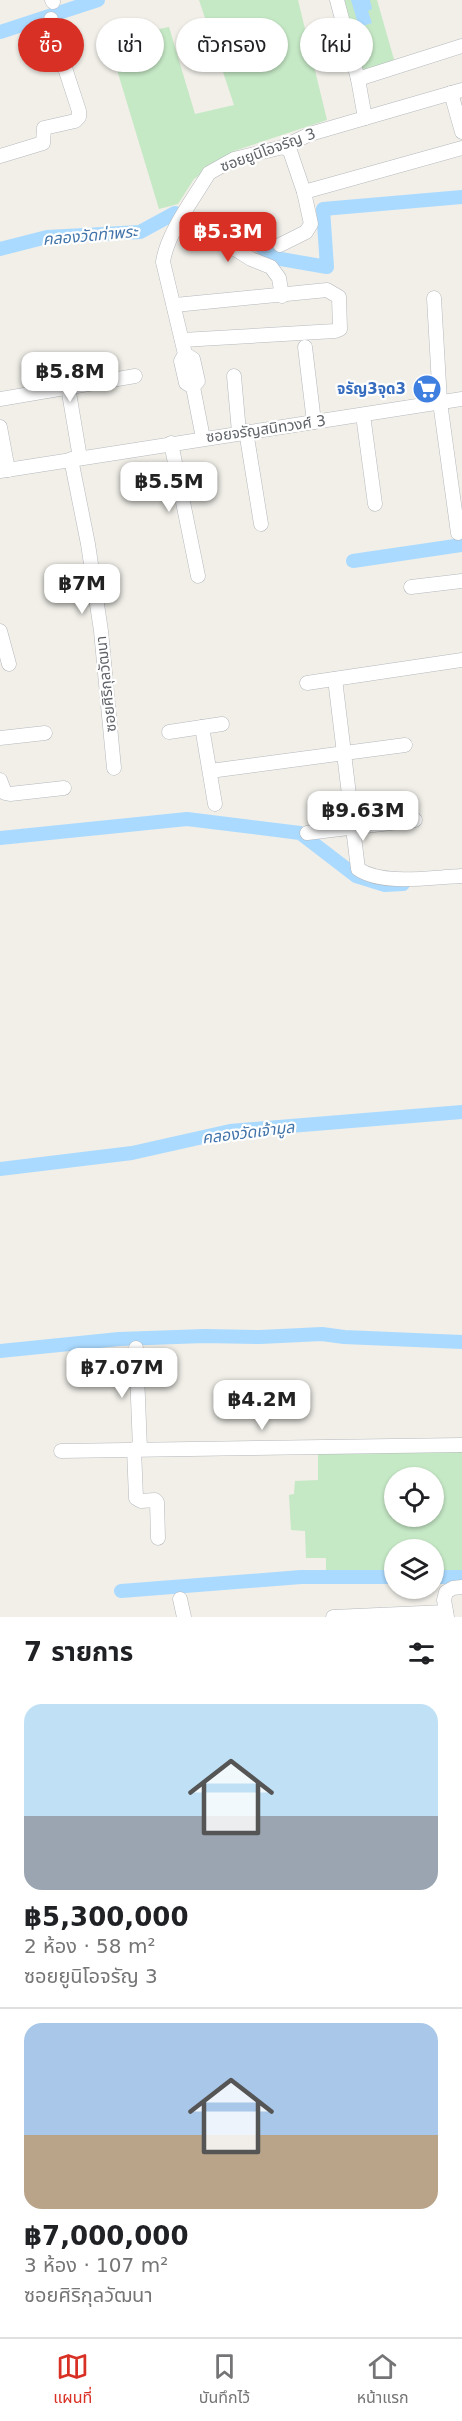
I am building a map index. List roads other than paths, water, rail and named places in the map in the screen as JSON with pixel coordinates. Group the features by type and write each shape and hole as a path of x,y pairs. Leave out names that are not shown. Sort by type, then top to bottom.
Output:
{"street":[{"path":"337,0 358,79 365,118"},
{"path":"358,79 462,46"},
{"path":"0,156 43,143 44,128 75,121 79,117 66,72"},
{"path":"456,92 462,132"},
{"name":"ซอยยูนิโอจรัญ 3","path":"203,438 193,387 198,381 193,359 184,347 164,262 165,254 178,226 209,173 234,159 283,147 310,134 456,92"},
{"path":"280,245 309,228 311,224 304,192 290,151 283,147"},
{"path":"304,192 462,148"},
{"path":"178,226 206,231 251,259 271,267 279,278 282,296"},
{"path":"175,305 327,290 339,297 340,328 335,331 184,347"},
{"path":"434,298 440,402 458,533"},
{"path":"305,347 314,422"},
{"name":"ซอยศิริกุลวัฒนา","path":"64,363 101,631 114,768"},
{"path":"0,399 135,376"},
{"path":"234,376 261,524"},
{"name":"ซอยจรัญสนิทวงศ์ 3","path":"4,470 462,399"},
{"path":"363,415 375,504"},
{"path":"0,428 4,470"},
{"path":"171,443 198,576"},
{"path":"411,587 462,581"},
{"path":"0,631 9,664"},
{"path":"307,683 462,660"},
{"path":"335,679 358,869 366,873 405,879 462,876"},
{"path":"169,732 222,724"},
{"path":"202,727 215,804"},
{"path":"0,738 45,733"},
{"path":"210,771 405,745"},
{"path":"0,780 5,793 10,794 64,788"},
{"path":"307,833 415,820"},
{"path":"135,1347 136,1498 141,1501 154,1500 157,1502 158,1539"},
{"path":"61,1451 462,1445"},
{"path":"333,1617 447,1614 444,1600 446,1592 462,1587"},
{"path":"180,1599 184,1617"}],"water":[{"path":"351,0 370,0 372,9 368,11 370,18 356,18"}],"waterway":[{"path":"0,32 98,0"},
{"name":"คลองวัดท่าพระ","path":"0,249 47,237 140,232 175,213 249,237 275,258 327,267 323,209 462,197"},
{"path":"353,561 462,545"},
{"path":"0,838 187,819 300,833 356,876 385,885 403,884"},
{"name":"คลองวัดเจ้ามูล","path":"0,1169 132,1153 230,1131 462,1112"},
{"path":"0,1351 119,1339 205,1336 260,1337 322,1334 462,1342"},
{"path":"121,1591 301,1577 384,1577"},
{"path":"444,1577 462,1577"}],"place":[{"name":"จรัญ3จุด3","path":"427,389"}]}
